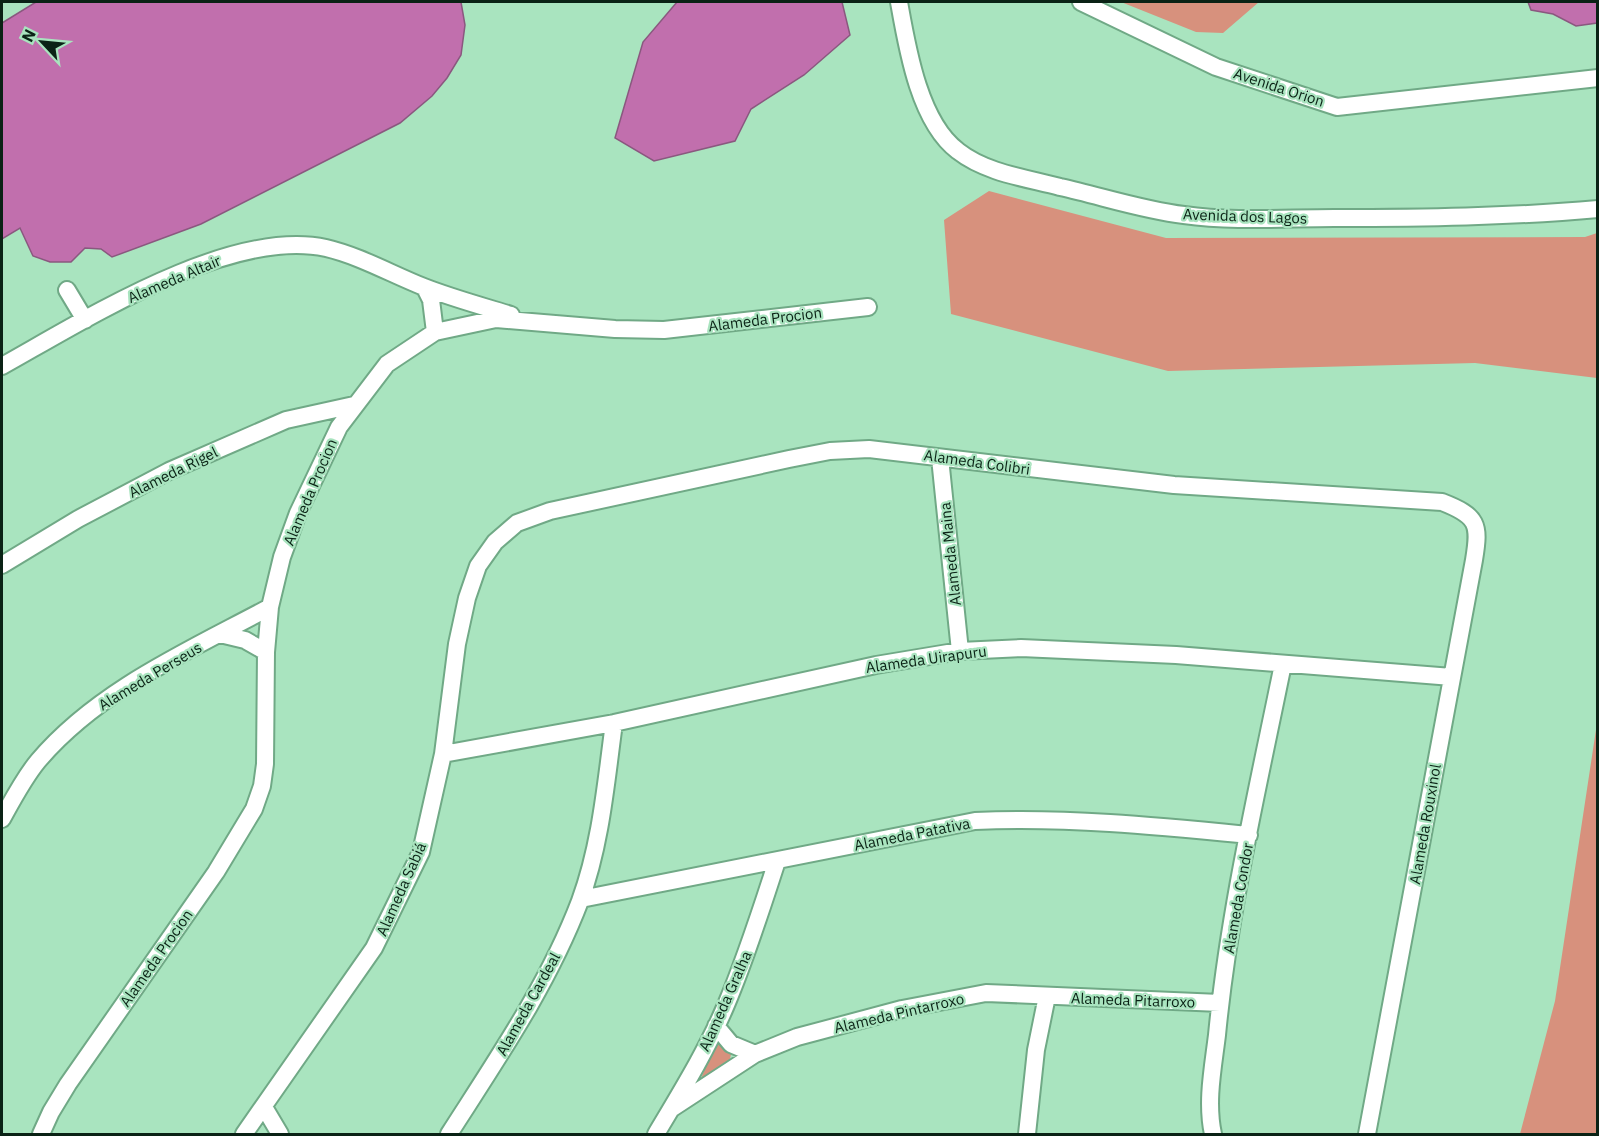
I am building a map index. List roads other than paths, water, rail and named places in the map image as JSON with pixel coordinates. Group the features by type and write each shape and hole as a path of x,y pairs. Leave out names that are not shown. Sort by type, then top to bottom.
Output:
{"street":[{"name":"Avenida dos Lagos","path":"899,2 905,34 927,111 942,134 957,150 978,163 1014,176 1163,211 1234,218 1531,215 1598,209"},
{"name":"Avenida Orion","path":"1082,2 1216,67 1337,106 1598,78"},
{"name":"Alameda Altair","path":"2,366 85,320 205,263 264,247 294,245 326,248 425,288 529,321"},
{"path":"425,288 431,300 435,332"},
{"path":"67,290 85,320"},
{"name":"Alameda Procion","path":"41,1134 68,1084 216,872 254,808 262,786 265,764 266,652 270,607 282,557 298,513 339,427 387,364 435,332 496,319 615,329 664,330 867,307"},
{"name":"Alameda Rigel","path":"2,565 78,519 169,471 286,420 354,405"},
{"name":"Alameda Colibri","path":"495,542 518,523 550,511 830,451 869,449 1174,485 1442,502 1470,516"},
{"name":"Alameda Maina","path":"940,458 960,651"},
{"name":"Alameda Rouxinol","path":"1368,1134 1478,536 1477,525 1470,516"},
{"name":"Alameda Sabiá","path":"244,1134 374,948 401,897 421,852 443,754 457,644 467,598 478,566 495,542"},
{"name":"Alameda Perseus","path":"2,819 37,762 80,721 134,682 270,607"},
{"path":"220,634 245,640 266,652"},
{"name":"Alameda Uirapuru","path":"443,754 615,723 876,665 960,651 1032,648 1176,655 1452,677"},
{"name":"Alameda Condor","path":"1213,1134 1209,1105 1220,1003 1249,835 1283,664"},
{"name":"Alameda Cardeal","path":"449,1134 551,969 581,899 602,814 615,723"},
{"name":"Alameda Patativa","path":"581,899 923,830 985,821 1114,822 1249,835"},
{"name":"Alameda Gralha","path":"656,1134 716,1026 753,938 777,861"},
{"name":"Alameda Pintarroxo","path":"671,1109 755,1054 798,1037 913,1007 986,993 1047,996"},
{"path":"1027,1134 1036,1050 1047,996"},
{"name":"Alameda Pitarroxo","path":"1047,996 1220,1003"},
{"path":"716,1026 731,1044 755,1054"},
{"path":"264,1107 280,1134"}]}
